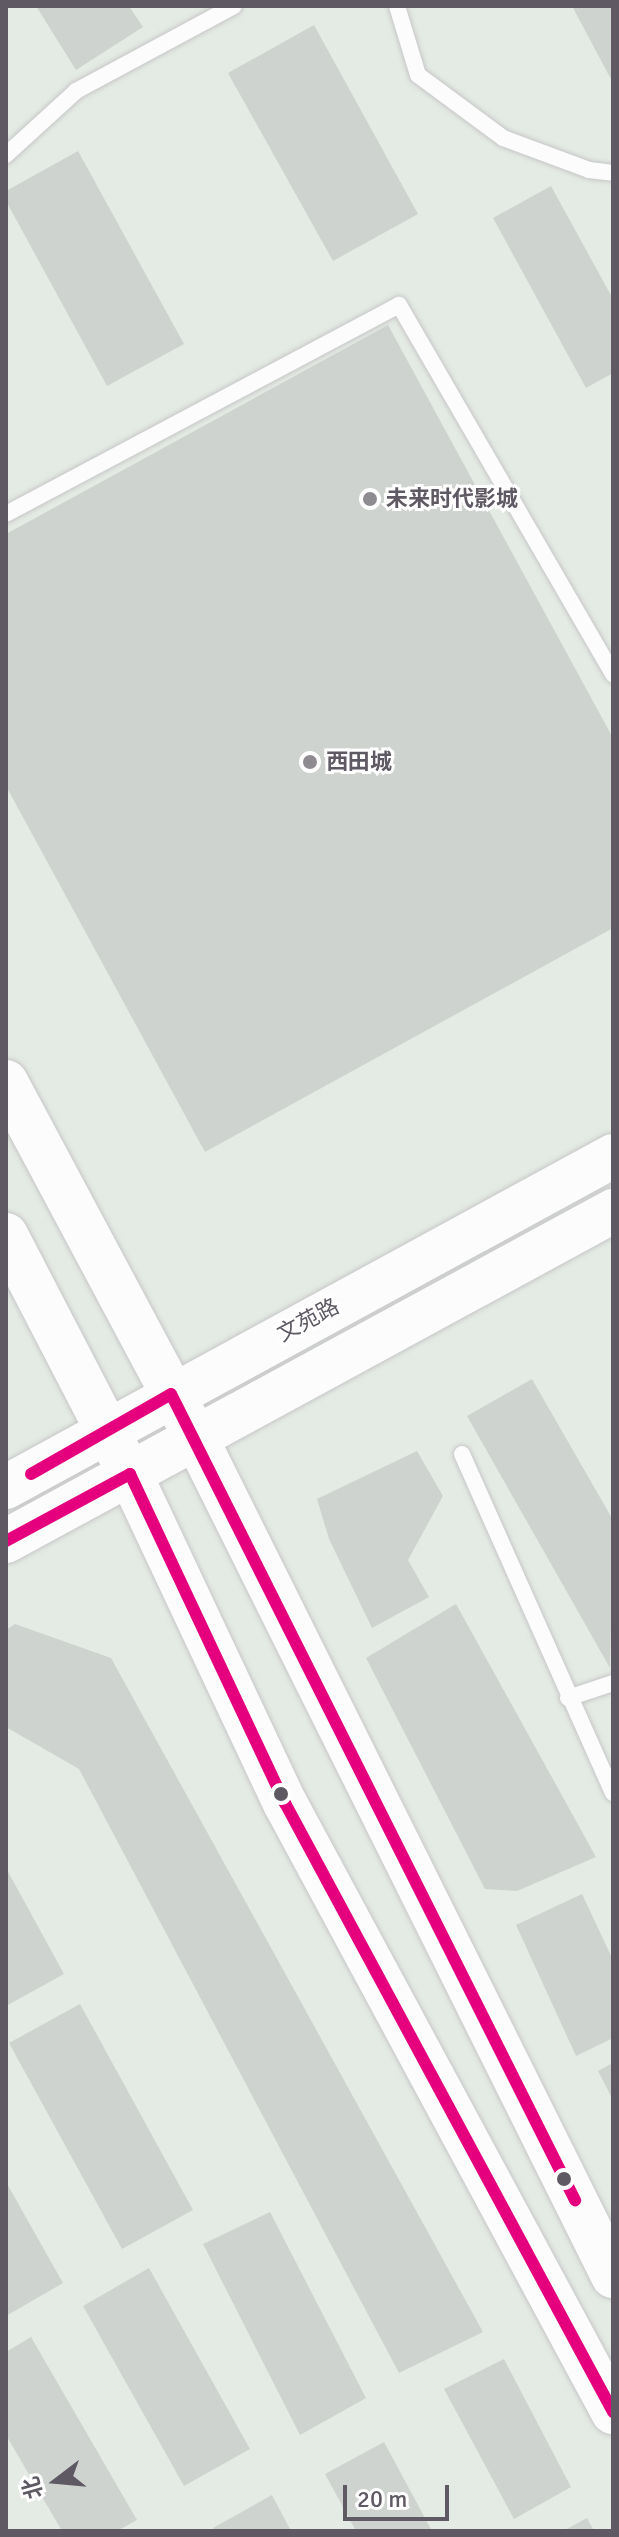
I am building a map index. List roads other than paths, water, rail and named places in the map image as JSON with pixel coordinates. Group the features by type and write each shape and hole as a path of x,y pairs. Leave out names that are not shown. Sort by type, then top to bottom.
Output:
{"main road":[{"path":"6,1082 197,1440 613,2276"},
{"name":"文苑路","path":"6,1487 171,1394 613,1156"},
{"path":"6,1541 197,1440 613,1211"},
{"path":"6,1235 130,1474 285,1803 613,2412"}],"lane":[{"path":"6,155 76,91 234,6"},
{"path":"397,6 418,75 503,138 589,170 613,173"},
{"path":"6,514 399,305 613,674"},
{"path":"462,1454 568,1698 613,1793"},
{"path":"568,1698 613,1683"}],"place":[{"name":"未来时代影城","path":"370,499"},
{"name":"西田城","path":"310,762"}]}
